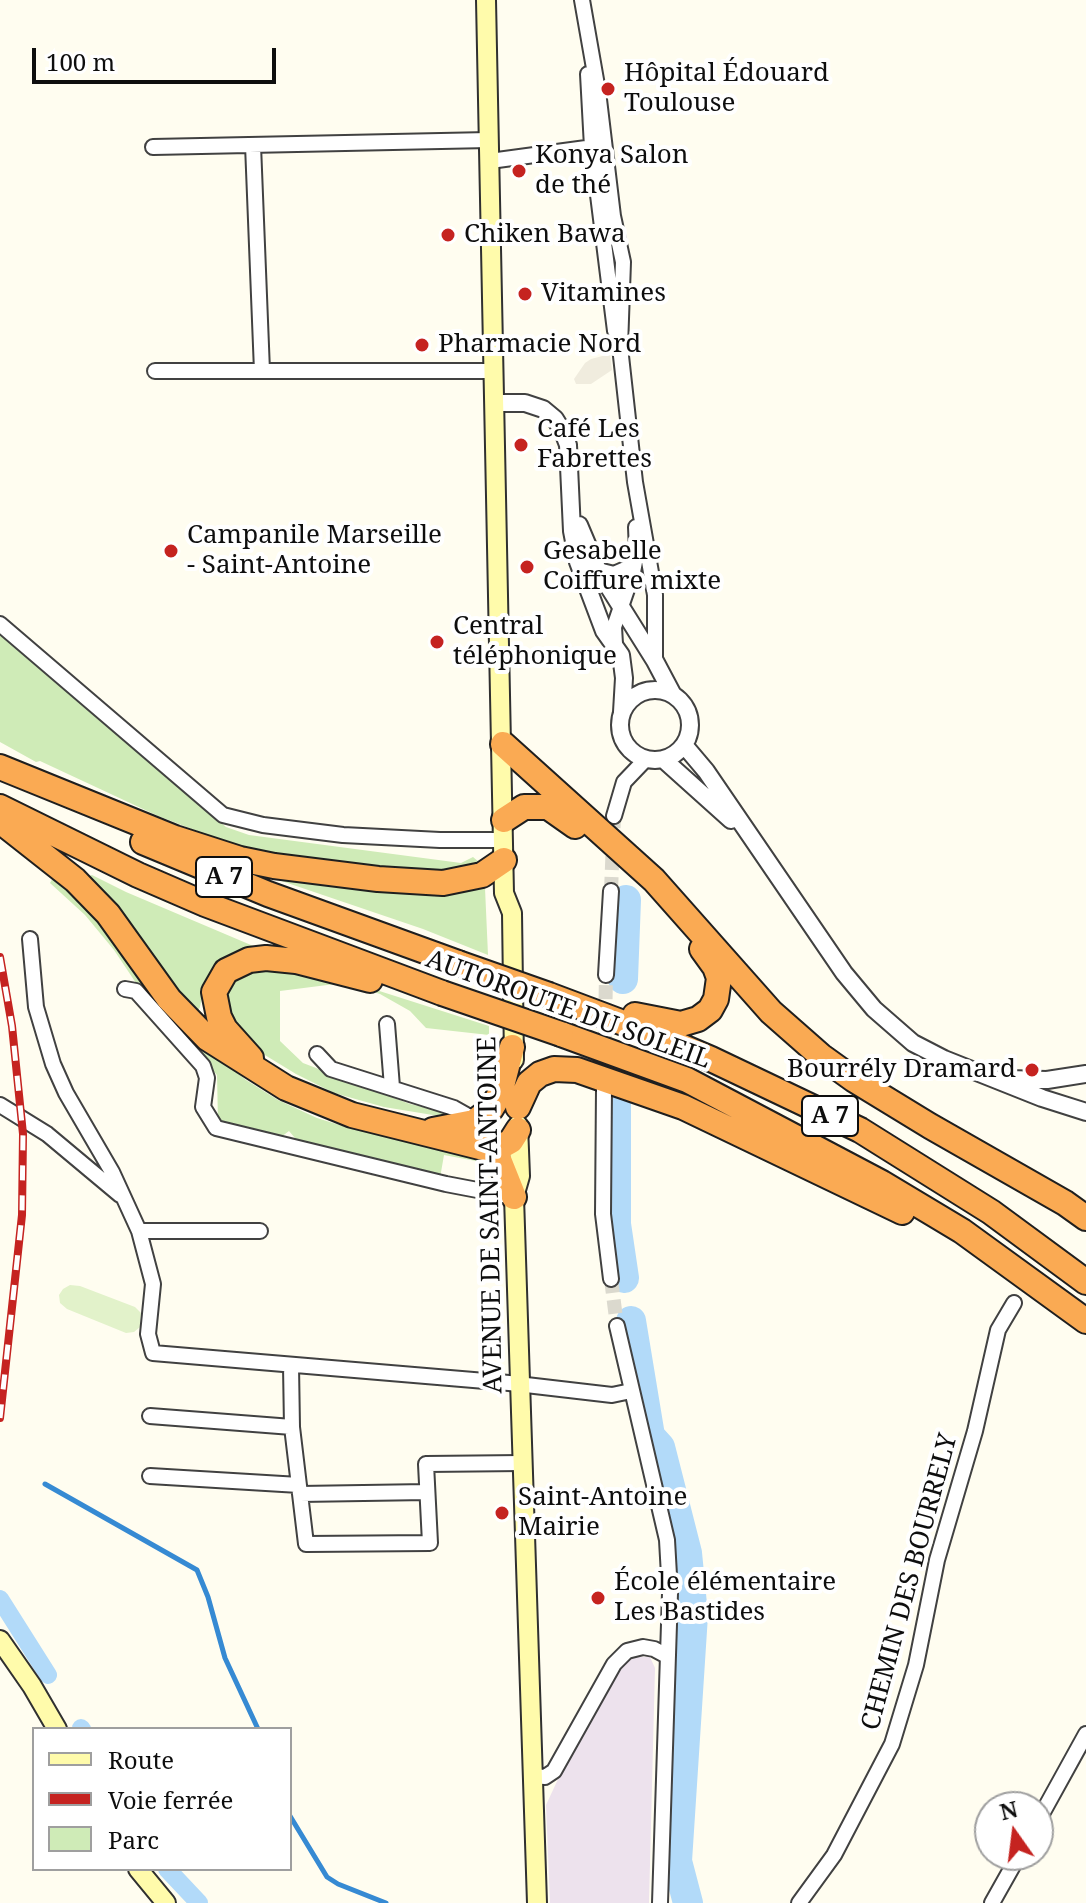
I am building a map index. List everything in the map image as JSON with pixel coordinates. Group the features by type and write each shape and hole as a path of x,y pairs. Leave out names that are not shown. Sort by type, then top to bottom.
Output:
{"highway":[{"path":"503,744 654,880 771,1012 821,1056 930,1126 1086,1218"},
{"path":"0,768 163,834 240,859 378,879 443,883 482,875 524,807 548,807 631,875 710,959 719,978 716,999 710,1010 698,1019 681,1024 549,995"},
{"name":"AUTOROUTE DU SOLEIL","path":"0,768 125,833 210,872 549,995 711,1059 860,1130 991,1212 1086,1282"},
{"name":"AUTOROUTE DU SOLEIL","path":"0,807 138,875 205,904 442,996 561,1034 687,1080 796,1136 962,1231 1086,1321"},
{"path":"0,821 75,880 108,914 169,999 192,1025 223,1050 269,1078 333,1109 425,1131 511,1141 529,1083 540,1074 554,1069 577,1070 683,1107 1013,1267"},
{"path":"269,1078 225,1029 219,1017 214,992 226,971 236,965 266,958 296,961 442,996"},
{"path":"480,1139 500,1094 512,1047"},
{"path":"480,1139 498,1157 514,1197"}],"main road":[{"name":"AVENUE DE SAINT-ANTOINE","path":"486,0 504,893 512,913 512,1047 520,1176 514,1197 537,1903"},
{"path":"0,1640 56,1727"},
{"path":"140,1871 166,1903"}],"street":[{"path":"582,0 598,146 623,262 620,347 635,482 655,595 655,661"},
{"path":"153,147 489,140"},
{"path":"253,145 262,371"},
{"path":"490,161 598,146"},
{"path":"155,371 495,371"},
{"path":"495,403 525,403 543,409 555,419 563,432 568,445 572,531 578,562 604,631 615,644 622,660 620,727 623,741 633,752 646,759 663,759 675,754 684,745 689,735 688,712 673,695 598,570 572,500"},
{"path":"615,644 614,627 636,558 635,482"},
{"path":"598,570 614,574 630,567 636,558"},
{"path":"0,624 223,815 263,825 343,835 504,840"},
{"path":"622,712 628,702 649,690 662,690 673,695"},
{"path":"684,745 706,771 844,973 874,1009 913,1043 944,1059 1086,1112"},
{"path":"614,816 624,782 646,759"},
{"path":"663,759 752,841"},
{"path":"606,975 611,891"},
{"path":"30,939 36,1007 45,1042 62,1086 112,1172 139,1231 153,1284 148,1334 153,1353 509,1383 520,1387 612,1395 631,1391"},
{"path":"125,989 136,991 203,1066 207,1078 203,1107 216,1128 446,1184 514,1197"},
{"path":"387,1024 392,1087"},
{"path":"317,1054 339,1072 454,1108 470,1117 480,1139"},
{"path":"997,1078 1047,1080 1086,1074"},
{"path":"604,1088 603,1214 611,1279"},
{"path":"0,1105 47,1134 120,1195"},
{"path":"139,1231 260,1231"},
{"name":"CHEMIN DES BOURRELY","path":"799,1903 834,1855 892,1744 916,1665 937,1560 975,1431 998,1330 1014,1303"},
{"path":"617,1326 667,1540 670,1593 660,1903"},
{"path":"291,1366 292,1427 306,1544 430,1543 426,1464 522,1463"},
{"path":"150,1416 292,1427"},
{"path":"150,1476 299,1489 427,1492"},
{"path":"531,1776 545,1777 554,1771 614,1664 627,1651 643,1647 667,1656"},
{"path":"1054,1792 1086,1734"},
{"path":"992,1903 1010,1871"}],"shaded area":[{"path":"610,354 612,370 591,384 576,384 574,379 585,363"},
{"path":"631,1656 650,1657 655,1668 649,1903 550,1903 546,1805 566,1762 621,1664"}],"green space":[{"path":"0,635 226,827 249,835 461,863 473,857 479,862 473,867 444,874 231,849 223,841 158,816 40,761 36,762 0,742"},
{"path":"0,835 30,853 84,899 165,1007 199,1043 246,1080 278,1100 317,1118 482,1159 481,1162 444,1155 440,1178 397,1169 392,1164 372,1158 369,1161 300,1144 289,1131 277,1140 218,1122 217,1075 152,1007 114,950 85,915 50,883 54,876"},
{"path":"261,874 482,885 485,888 488,955 423,929"},
{"path":"89,876 258,948 203,990 196,1015 90,880"},
{"path":"273,967 311,977 345,980 489,1026 489,1035 426,1028 410,1011 380,994 343,983 280,991 280,1041 303,1063 410,1104 453,1114 451,1118 384,1107 334,1093 255,1049 232,1026 225,993 237,973"},
{"path":"70,1285 135,1307 141,1313 140,1327 126,1333 67,1309 60,1303 59,1295"}],"waterway":[{"path":"623,979 626,900"},
{"path":"616,1091 616,1224 624,1278"},
{"path":"631,1321 650,1436 660,1447 687,1553 693,1615 677,1861 688,1903"},
{"path":"45,1484 197,1570 225,1658 257,1727"},
{"path":"0,1599 48,1675"},
{"path":"292,1819 327,1877 386,1903"},
{"path":"169,1871 199,1903"}],"tunnel":[{"path":"611,891 614,816"},
{"path":"604,1083 606,975"},
{"path":"611,1279 617,1326"}],"railway":[{"path":"0,957 12,1026 23,1134 22,1215 0,1418"}],"place":[{"name":"Hôpital Édouard Toulouse","path":"608,89"},
{"name":"Konya Salon de thé","path":"519,171"},
{"name":"Chiken Bawa","path":"448,235"},
{"name":"Vitamines","path":"525,294"},
{"name":"Pharmacie Nord","path":"422,345"},
{"name":"Café Les Fabrettes","path":"521,445"},
{"name":"Campanile Marseille - Saint-Antoine","path":"171,551"},
{"name":"Gesabelle Coiffure mixte","path":"527,567"},
{"name":"Central téléphonique","path":"437,642"},
{"name":"Bourrély Dramard","path":"1032,1070"},
{"name":"Saint-Antoine Mairie","path":"502,1513"},
{"name":"École élémentaire Les Bastides","path":"598,1598"}]}
